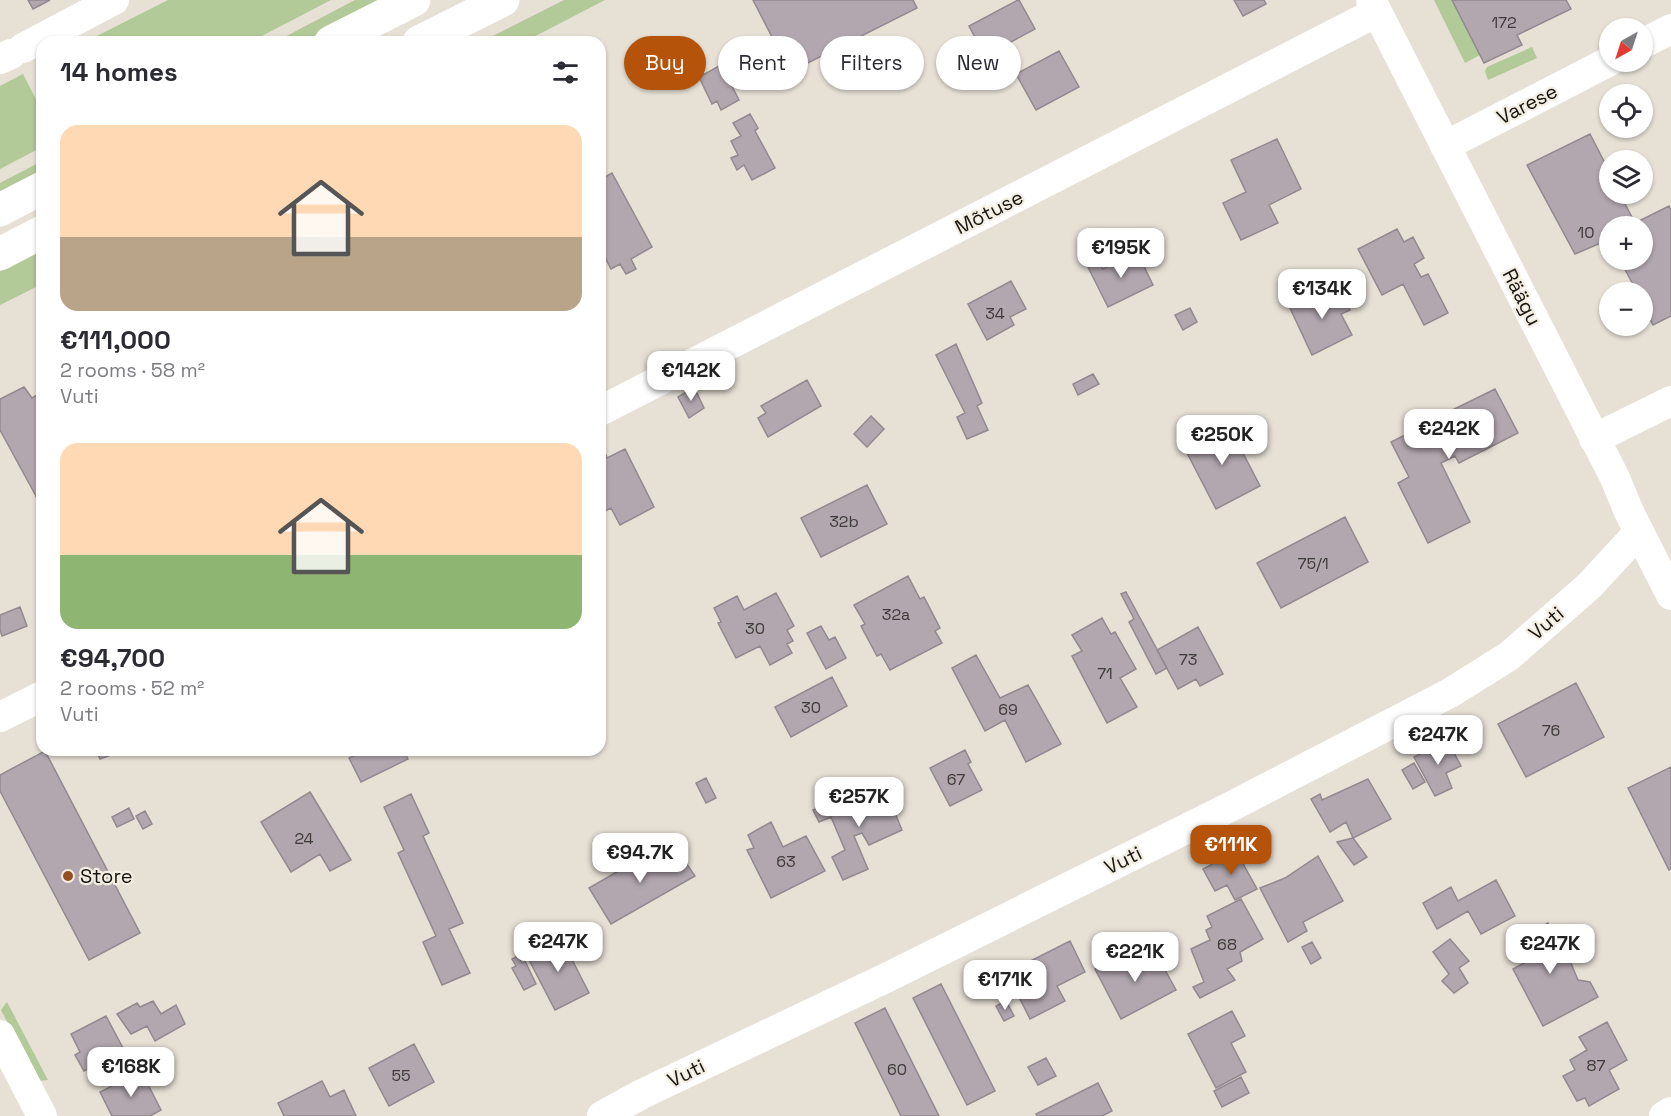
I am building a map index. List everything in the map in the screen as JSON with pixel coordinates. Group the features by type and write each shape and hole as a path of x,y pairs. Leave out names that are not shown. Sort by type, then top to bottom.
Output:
{"main road":[{"path":"343,36 414,0"},
{"path":"431,36 503,0"},
{"path":"0,210 36,192"},
{"path":"0,254 36,235"}],"street":[{"path":"45,36 114,0"},
{"name":"Räägu","path":"1374,6 1671,595"},
{"name":"Mõtuse","path":"606,408 1374,6"},
{"path":"1653,38 1671,29"},
{"path":"11,54 36,41"},
{"name":"Varese","path":"1445,147 1599,67"},
{"path":"1594,439 1671,401"},
{"name":"Vuti","path":"602,1116 642,1094 888,977 1222,811 1450,693 1509,656 1589,586 1639,532"},
{"path":"0,717 36,699"},
{"path":"0,1035 42,1116"},
{"path":"1664,1116 1671,1112"}],"green space":[{"path":"168,0 331,0 262,36 97,36"},
{"path":"355,0 383,0 314,36 286,36"},
{"path":"564,0 605,0 536,36 493,36"},
{"path":"1434,0 1452,0 1480,55 1465,63"},
{"path":"1532,47 1537,58 1488,80 1485,71 1487,67"},
{"path":"23,74 36,99 36,150 0,169 0,86"},
{"path":"36,164 36,177 0,195 0,183"},
{"path":"36,253 36,287 0,305 0,271 14,261"},
{"path":"7,1002 48,1080 38,1081 1,1010"}],"building":[{"path":"28,0 50,0 33,9"},
{"path":"753,0 913,0 917,8 861,36 820,36 820,57 808,63 808,36 772,36"},
{"path":"1019,0 1035,29 1021,37 974,36 969,26"},
{"path":"1234,0 1264,0 1266,4 1243,16"},
{"path":"1452,0 1566,0 1571,9 1517,35 1522,45 1484,63"},
{"path":"1059,51 1079,87 1036,110 1021,83 1021,71"},
{"path":"718,67 718,90 734,90 739,100 721,110 717,101 712,104 705,90 706,73"},
{"path":"750,114 758,128 755,131 775,168 752,180 744,165 737,170 731,158 738,155 731,141 741,136 733,123"},
{"path":"1590,134 1599,152 1599,204 1625,204 1631,216 1599,216 1599,244 1575,254 1527,165"},
{"path":"1277,139 1301,189 1269,205 1278,223 1241,240 1223,203 1246,192 1231,160"},
{"path":"612,173 652,247 631,259 636,269 626,274 620,264 611,269 606,259 606,176"},
{"path":"1669,206 1671,210 1671,316 1653,325 1653,282 1632,282 1625,270 1653,270 1653,216 1649,216"},
{"path":"1397,229 1404,242 1413,237 1424,258 1414,264 1421,277 1428,274 1448,313 1424,325 1403,284 1382,295 1358,249"},
{"path":"1137,252 1153,285 1108,307 1088,267 1099,262 1103,269"},
{"path":"1011,281 1026,309 1010,317 1014,325 987,340 968,304"},
{"path":"1327,288 1332,300 1343,295 1350,310 1341,314 1352,335 1312,355 1289,306"},
{"path":"1190,308 1197,322 1183,330 1175,315"},
{"path":"956,344 982,403 977,406 988,430 967,439 957,417 965,413 936,355"},
{"path":"1093,374 1099,384 1078,395 1073,384"},
{"path":"807,380 821,406 768,437 758,418 766,413 761,406"},
{"path":"24,387 32,398 36,396 36,496 0,430 0,399"},
{"path":"694,387 704,408 689,418 678,397"},
{"path":"1495,389 1518,433 1459,463 1455,456 1441,463 1470,522 1428,543 1398,483 1409,477 1391,442 1409,433 1412,439 1440,425 1436,418"},
{"path":"871,416 884,429 867,447 854,434"},
{"path":"1228,424 1260,486 1216,509 1184,447"},
{"path":"625,449 654,507 620,525 611,508 606,510 606,455 607,458"},
{"path":"867,485 887,524 821,557 801,518"},
{"path":"1345,517 1368,562 1281,608 1257,563"},
{"path":"908,576 920,599 924,597 940,628 935,631 942,643 890,670 881,654 877,656 861,626 865,624 854,605"},
{"path":"1126,592 1167,668 1156,674 1129,622 1134,619 1121,594"},
{"path":"776,593 794,626 787,630 793,641 787,644 792,653 770,665 760,646 736,658 718,623 721,622 714,608 737,596 744,610"},
{"path":"20,607 27,626 2,636 0,615"},
{"path":"1102,618 1111,634 1115,632 1136,669 1120,678 1137,707 1107,723 1072,656 1082,651 1072,635"},
{"path":"821,626 829,640 835,637 846,658 826,669 807,633"},
{"path":"1198,627 1223,674 1200,686 1196,679 1178,689 1157,650"},
{"path":"976,655 1000,698 1028,685 1061,744 1026,762 1005,720 985,731 952,668"},
{"path":"832,677 847,706 791,737 775,707"},
{"path":"1576,683 1604,737 1526,777 1498,724"},
{"path":"1447,740 1461,766 1446,773 1452,788 1435,796 1414,757"},
{"path":"965,750 971,762 968,764 982,790 950,806 930,768"},
{"path":"36,756 48,756 140,933 89,960 0,791 0,775"},
{"path":"353,756 406,756 408,759 361,782 349,758"},
{"path":"1414,763 1425,782 1413,789 1402,770"},
{"path":"1671,767 1671,869 1669,870 1628,788"},
{"path":"706,778 716,798 706,803 696,783"},
{"path":"1368,779 1391,819 1353,838 1346,822 1330,832 1311,799 1320,794 1322,800"},
{"path":"886,791 902,830 869,845 862,833 854,836 868,869 843,880 832,857 845,850 831,817 819,822 813,810 849,797 852,807"},
{"path":"310,792 351,860 330,871 320,854 291,872 261,822"},
{"path":"411,794 429,833 423,836 463,923 449,929 470,973 442,985 423,942 436,936 398,853 404,850 384,807"},
{"path":"129,808 134,819 117,827 112,817"},
{"path":"145,811 152,824 143,829 136,816"},
{"path":"771,822 783,847 806,836 825,871 771,898 747,850 754,848 748,835"},
{"path":"1353,838 1367,857 1354,865 1337,842"},
{"path":"656,849 664,863 680,854 695,876 611,924 589,888"},
{"path":"1236,851 1257,889 1235,900 1227,885 1215,891 1203,869"},
{"path":"1318,856 1343,901 1303,922 1307,931 1288,942 1260,888 1285,878"},
{"path":"1496,880 1515,916 1481,934 1468,911 1437,929 1423,903 1451,887 1458,901"},
{"path":"1241,899 1263,939 1240,952 1242,961 1227,969 1235,980 1200,998 1193,987 1204,982 1191,949 1210,940 1206,930 1212,927 1207,916"},
{"path":"1548,923 1559,943 1569,938 1576,952 1570,961 1578,980 1590,982 1598,997 1543,1026 1513,969 1524,963 1513,941"},
{"path":"560,936 589,993 555,1010 526,954"},
{"path":"1450,939 1469,961 1459,968 1468,983 1454,993 1442,981 1449,974 1433,952"},
{"path":"1070,941 1085,972 1057,986 1065,1001 1030,1019 1007,973"},
{"path":"1312,942 1321,958 1311,964 1302,947"},
{"path":"1154,950 1176,990 1121,1019 1095,969 1113,959 1118,968"},
{"path":"518,956 522,963 525,961 536,984 524,990 512,968 516,966 512,959"},
{"path":"941,984 995,1091 967,1105 913,998"},
{"path":"153,1001 161,1014 176,1005 185,1024 155,1041 147,1026 131,1034 117,1014 137,1003 140,1007"},
{"path":"1006,1001 1014,1016 1004,1021 996,1006"},
{"path":"885,1008 939,1116 901,1116 855,1023"},
{"path":"1232,1011 1245,1036 1231,1043 1246,1072 1216,1088 1188,1034"},
{"path":"106,1016 124,1050 84,1071 75,1055 80,1052 71,1034"},
{"path":"1607,1022 1627,1060 1609,1070 1619,1089 1589,1106 1585,1098 1577,1101 1563,1076 1575,1070 1570,1060 1587,1050 1579,1037"},
{"path":"414,1044 434,1082 389,1106 369,1068"},
{"path":"1046,1058 1056,1076 1038,1085 1028,1067"},
{"path":"141,1071 161,1110 150,1116 112,1116 100,1092"},
{"path":"1241,1077 1249,1093 1222,1107 1214,1091"},
{"path":"322,1081 330,1097 344,1090 356,1116 284,1116 278,1103"},
{"path":"1098,1083 1112,1111 1102,1116 1037,1116 1036,1114"}],"place":[{"name":"Store","path":"68,876"}]}
